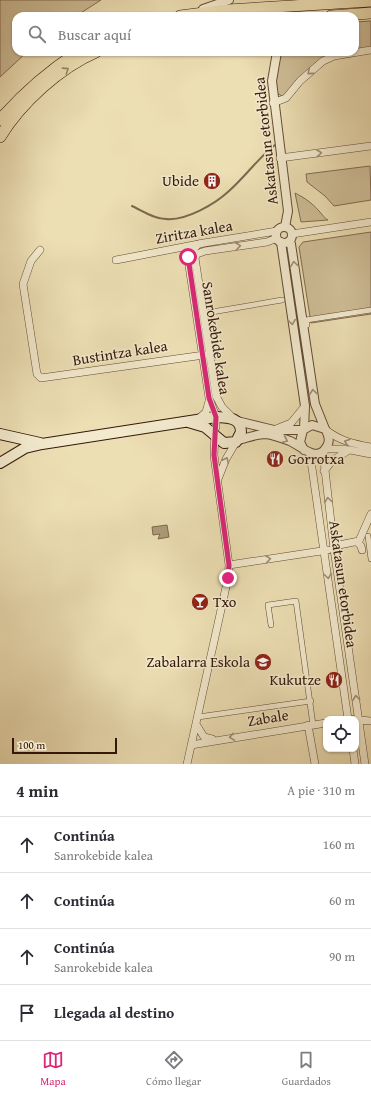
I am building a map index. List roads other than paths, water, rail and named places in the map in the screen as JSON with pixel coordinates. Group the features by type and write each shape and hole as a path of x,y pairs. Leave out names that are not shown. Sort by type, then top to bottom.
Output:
{"main road":[{"path":"213,12 263,7 371,1"},
{"path":"359,14 371,13"},
{"path":"0,120 24,94 54,67 72,56"},
{"path":"0,137 8,124 30,98 60,74 89,56"},
{"path":"0,462 25,448 42,444 192,421 222,426"},
{"path":"192,421 200,425 222,426 241,428 237,441 228,444 222,426"},
{"path":"0,434 42,444"}],"street":[{"path":"192,12 229,0"},
{"path":"331,0 351,2"},
{"path":"359,52 371,50"},
{"name":"Askatasun etorbidea","path":"276,56 272,81 273,103 288,211 285,227 290,230 283,237"},
{"path":"273,103 286,98 300,81 323,61 334,56"},
{"path":"280,158 371,146"},
{"path":"283,237 371,222"},
{"path":"283,237 305,406 304,429 300,442 307,452"},
{"path":"283,237 292,250 314,404 329,438 324,451"},
{"name":"Ziritza kalea","path":"116,260 199,244 283,237"},
{"name":"Ziritza kalea","path":"200,252 283,237"},
{"name":"Sanrokebide kalea","path":"199,244 190,252 188,257 204,355 209,398 222,426"},
{"name":"Bustintza kalea","path":"40,250 31,261 23,284 36,374 41,378 204,355"},
{"name":"Sanrokebide kalea","path":"200,252 195,258 195,265 216,396 222,407 222,426"},
{"path":"206,313 282,300"},
{"path":"307,325 306,320 371,310"},
{"path":"192,421 206,412 209,398"},
{"path":"274,430 291,423 305,406"},
{"path":"187,764 227,589 229,565 214,455 222,426 274,430 304,429 317,425 337,438 350,443 371,447"},
{"path":"218,479 226,459 237,441 266,434 284,439 307,452 349,450 371,454"},
{"path":"324,471 332,461 349,450"},
{"name":"Askatasun etorbidea","path":"324,451 324,471 334,548 358,716"},
{"name":"Askatasun etorbidea","path":"307,452 325,550 349,716"},
{"path":"229,565 325,550 357,542 371,514"},
{"path":"368,536 371,559"},
{"path":"357,542 362,550"},
{"path":"271,625 268,605 296,601 311,701 310,725 315,764"},
{"path":"197,720 311,701"},
{"path":"197,720 204,737 214,740"},
{"path":"359,720 371,721"},
{"name":"Askatasun etorbidea","path":"359,720 365,764"},
{"name":"Zabale","path":"192,745 214,740 323,723"},
{"path":"353,752 355,764"}],"waterway":[{"path":"132,206 162,219 174,219 200,211 223,196 275,145"}],"tunnel":[{"path":"298,12 304,2"}],"place":[{"name":"Ubide","path":"212,181"},
{"name":"Gorrotxa","path":"275,459"},
{"name":"Txo","path":"200,602"},
{"name":"Zabalarra Eskola","path":"263,662"},
{"name":"Kukutze","path":"334,680"}]}
